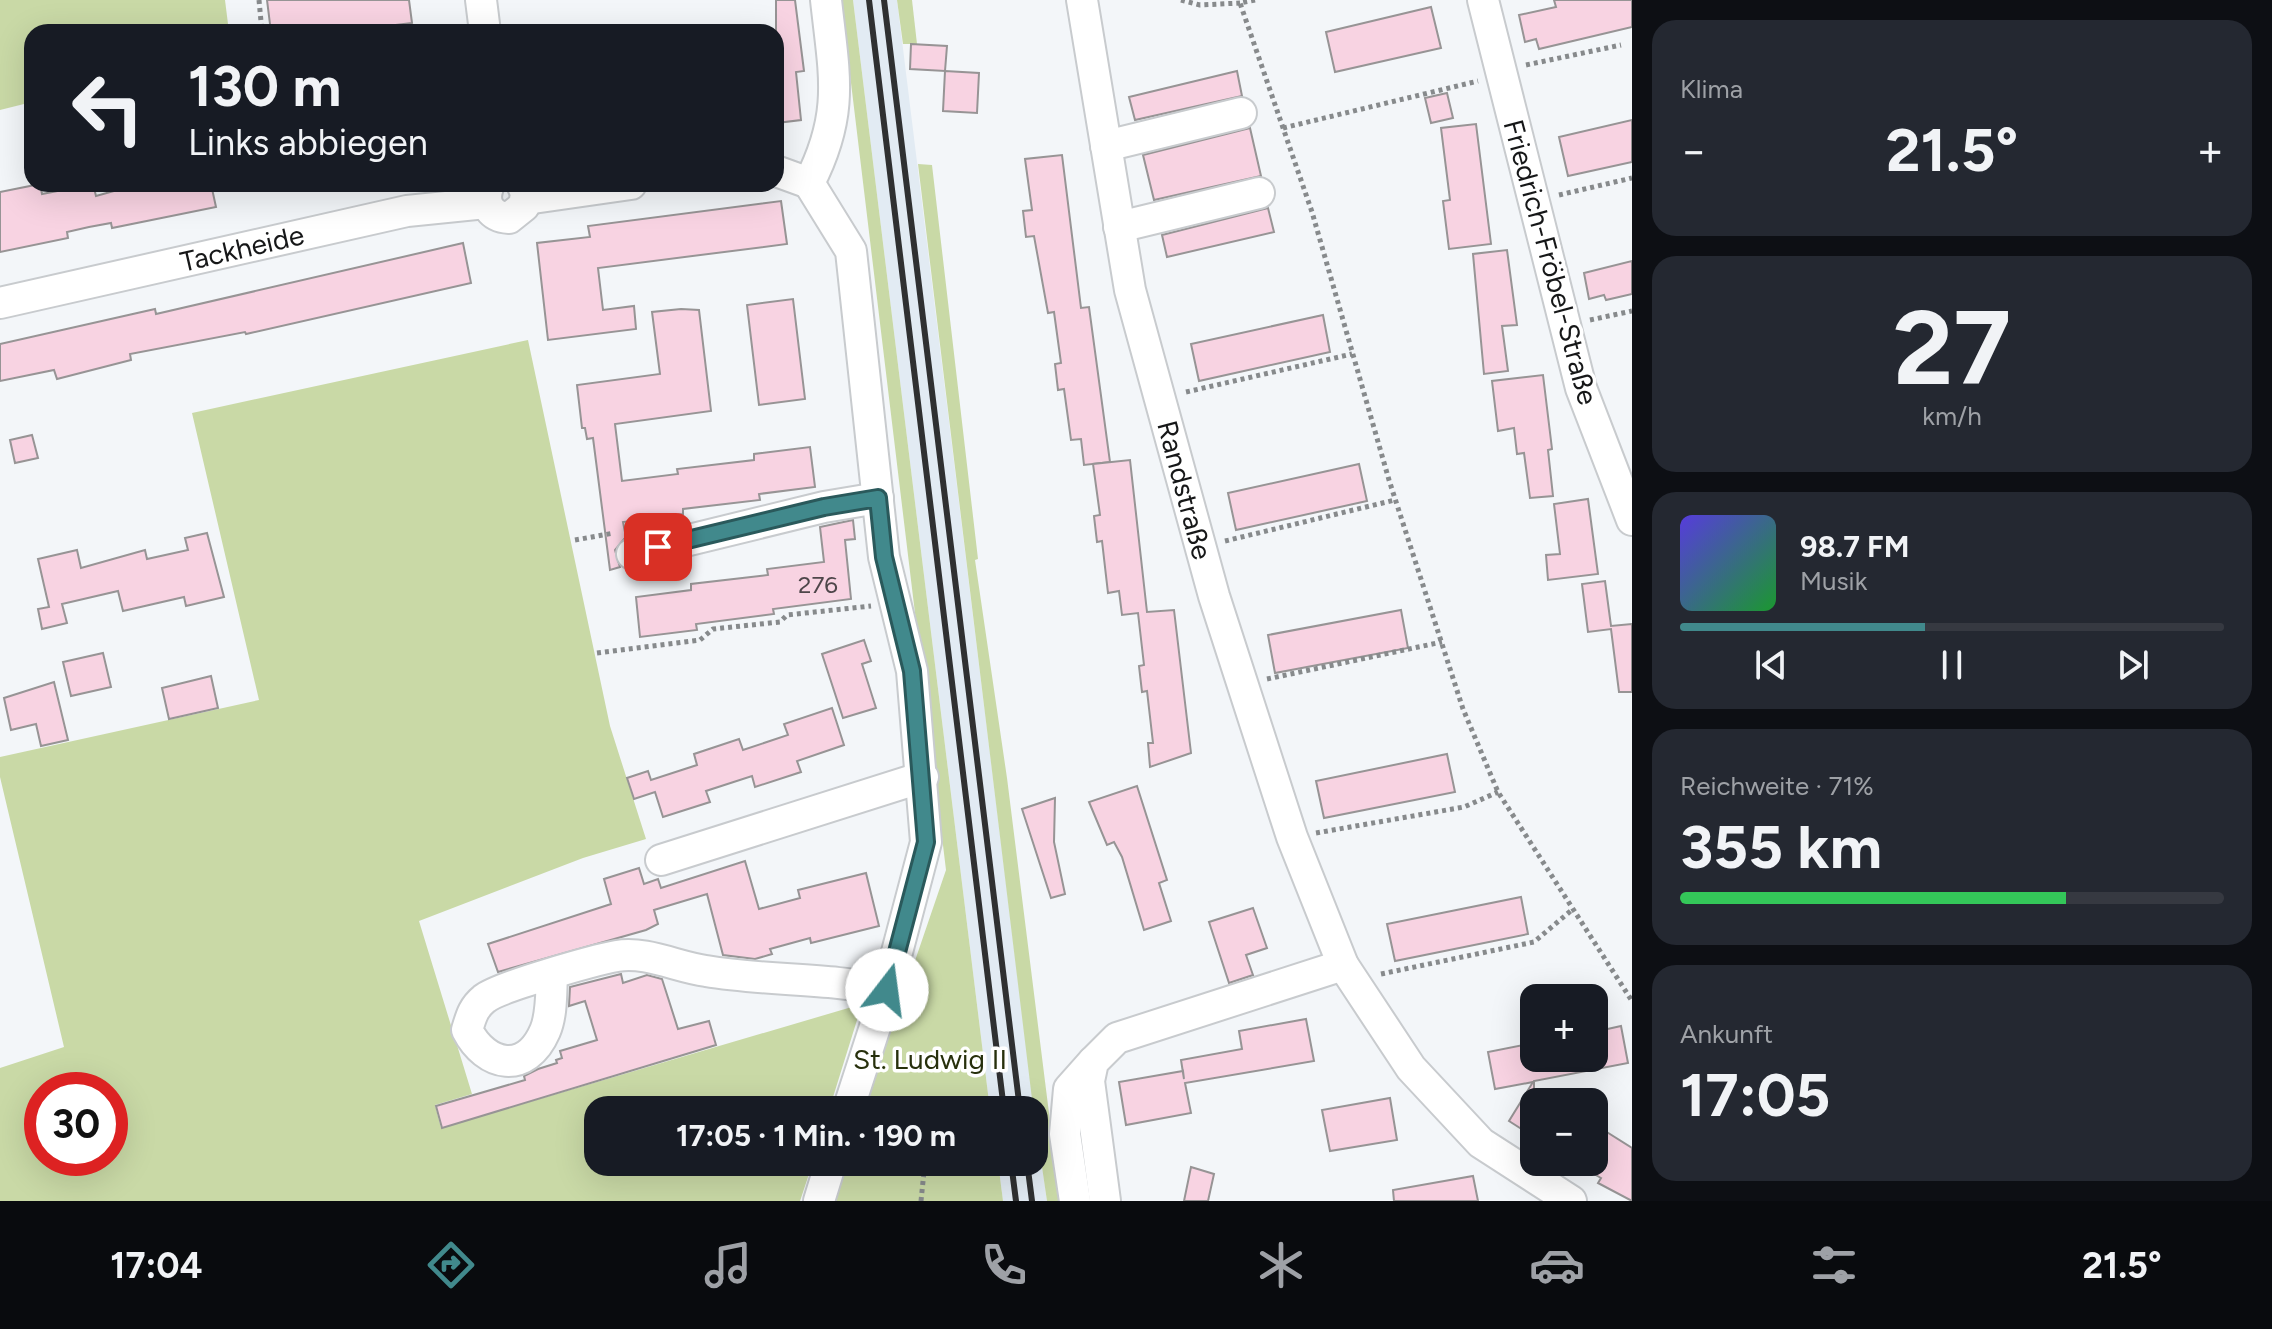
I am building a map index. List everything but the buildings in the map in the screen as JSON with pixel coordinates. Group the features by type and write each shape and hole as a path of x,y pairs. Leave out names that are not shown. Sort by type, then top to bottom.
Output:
{"street":[{"path":"809,183 824,154 834,122 836,92 826,0"},
{"name":"Randstraße","path":"1082,0 1130,290 1201,547 1292,837 1351,976 1411,1068 1481,1143 1571,1201"},
{"name":"Friedrich-Fröbel-Straße","path":"1483,0 1581,388 1632,520"},
{"path":"1106,146 1241,113"},
{"path":"784,174 809,183 851,251 884,557 912,671 923,777 926,842 887,990 853,1096"},
{"name":"Tackheide","path":"0,303 488,194 492,213 509,218 521,211 524,192"},
{"path":"1119,227 1259,193"},
{"path":"632,554 824,507 878,498"},
{"path":"661,860 923,777"},
{"path":"552,975 618,956 656,959 706,971 817,980 887,990"},
{"path":"1075,1201 1065,1134 1069,1089 1117,1038 1351,976"},
{"path":"1093,1062 1089,1081 1105,1201"},
{"path":"819,1201 827,1176"}],"path":[{"path":"259,0 261,24"},
{"path":"1181,0 1200,5 1255,0"},
{"path":"1240,3 1312,212 1395,500 1463,709 1498,792 1632,1001"},
{"path":"458,24 483,19"},
{"path":"1283,128 1621,45"},
{"path":"1534,201 1632,178"},
{"path":"1565,325 1632,311"},
{"path":"1159,398 1352,354"},
{"path":"1201,547 1395,500"},
{"path":"871,590 877,621"},
{"path":"597,653 700,640 713,629 780,622 787,615 873,605"},
{"path":"1243,684 1442,642"},
{"path":"1292,837 1464,807 1498,792"},
{"path":"1351,976 1382,974 1534,942 1573,909"},
{"path":"921,1201 924,1176"}],"shaded area":[{"path":"853,0 897,0 1032,1096 988,1096"},
{"path":"1000,1176 1043,1176 1047,1201 1003,1201"}],"green space":[{"path":"0,0 225,0 228,24 24,24 24,104 0,110"},
{"name":"St. Ludwig II","path":"841,0 853,0 988,1096 869,1096 946,870"},
{"path":"897,0 912,0 917,44 903,44"},
{"path":"918,164 932,165 978,559 975,560 1007,778 1047,1096 1032,1096"},
{"path":"528,340 610,726 646,839 583,858 419,921 472,1094 435,1105 441,1128 862,1004 833,1096 584,1096 584,1176 808,1176 800,1201 0,1201 0,1068 64,1047 0,777 0,757 259,700 192,413"},
{"path":"1048,1105 1060,1201 1047,1201 1043,1176 1048,1176"},
{"path":"843,1176 1000,1176 1003,1201 835,1201"}],"railway":[{"path":"869,0 1002,1096"},
{"path":"884,0 1018,1096"},
{"path":"1013,1176 1016,1201"},
{"path":"1029,1176 1032,1201"}],"route":[{"path":"658,547 824,507 878,498 884,557 912,671 926,842 887,990"}]}
